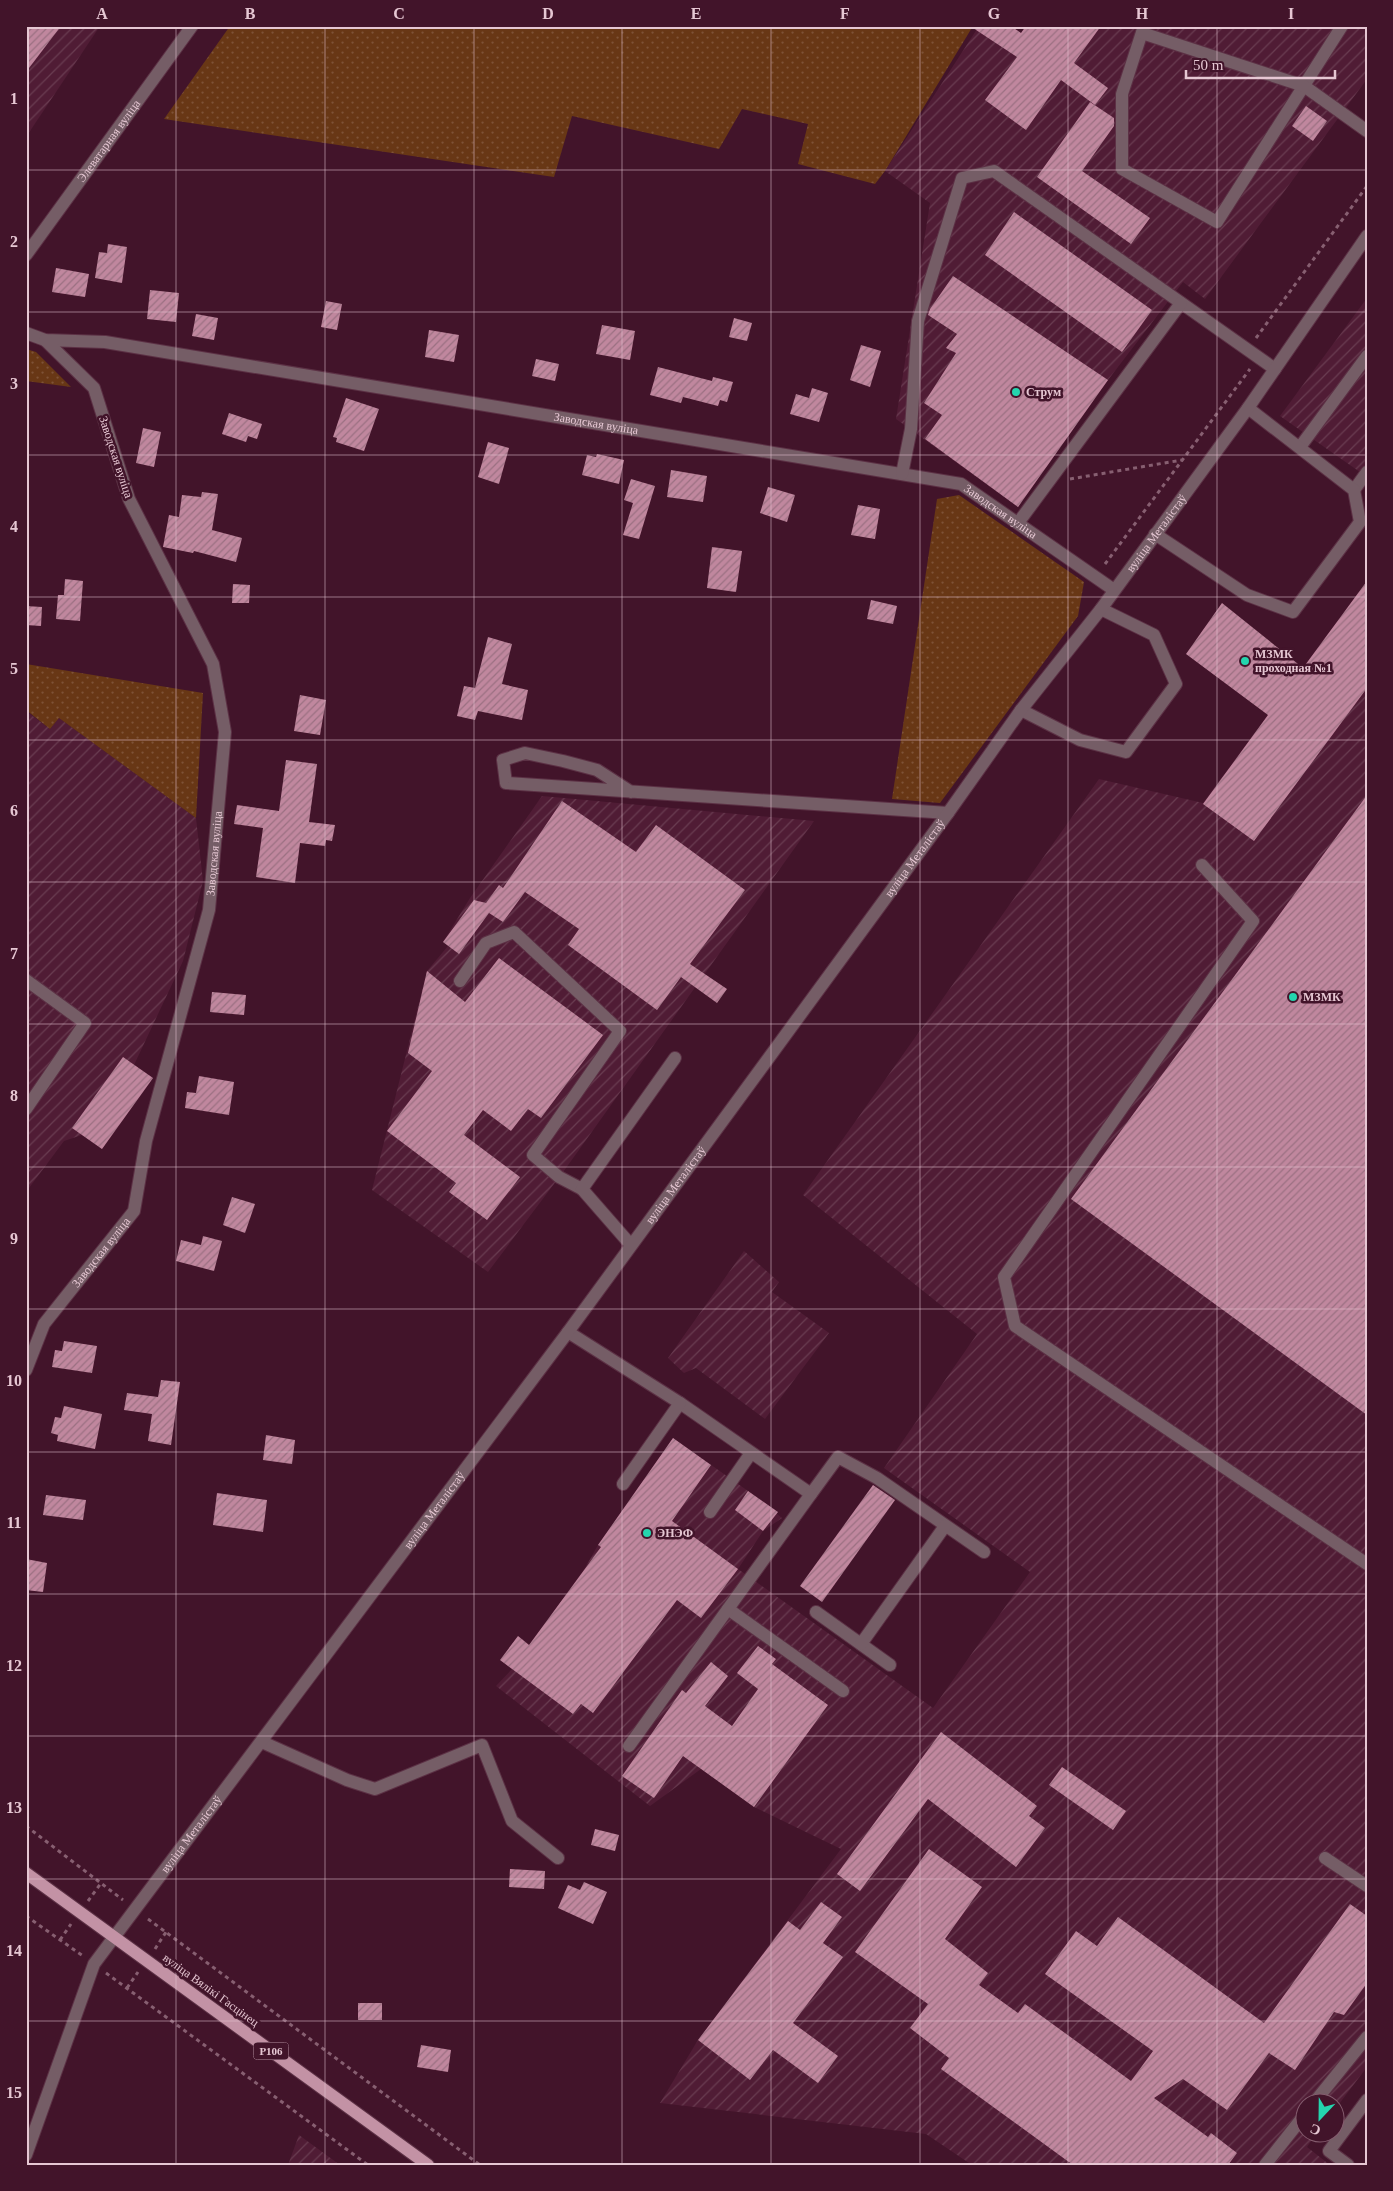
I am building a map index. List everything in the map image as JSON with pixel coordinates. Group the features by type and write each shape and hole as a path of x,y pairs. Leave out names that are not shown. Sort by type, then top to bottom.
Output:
{"main road":[{"name":"вуліца Вялікі Гасцінец","path":"26,1873 428,2165"}],"street":[{"name":"Элеватарная вуліца","path":"26,254 192,26"},
{"path":"1342,26 1304,86 1217,222 1122,169 1122,94 1143,30 1304,86 1367,131"},
{"path":"902,474 911,429 918,321 962,178 994,172 1275,369"},
{"name":"вуліца Металістаў","path":"26,2155 94,1964 113,1936 262,1742 568,1332 630,1244 948,813 1021,710 1101,609 1248,408 1367,236"},
{"path":"1018,523 1181,303"},
{"name":"Заводская вуліца","path":"26,333 45,340 106,342 961,484 1114,590"},
{"name":"Заводская вуліца","path":"26,1370 44,1324 134,1211 146,1141 209,910 225,732 213,664 129,498 94,388 45,340"},
{"path":"1300,447 1367,356"},
{"path":"1155,534 1248,596 1293,612 1360,522 1354,490 1248,408"},
{"path":"1354,490 1367,472"},
{"path":"1021,710 1080,740 1126,752 1176,684 1154,635 1101,609"},
{"path":"631,792 597,770 572,763 525,753 503,760 506,783 631,792 948,813"},
{"path":"1202,865 1254,921 1004,1278 1015,1326 1367,1564"},
{"path":"460,981 486,943 514,932 620,1031 533,1154 559,1177 582,1189 630,1244"},
{"path":"26,980 85,1023 26,1108"},
{"path":"582,1189 674,1058"},
{"path":"568,1332 680,1404 811,1494"},
{"path":"623,1484 680,1404"},
{"path":"710,1512 751,1453"},
{"path":"629,1746 838,1457 877,1478 984,1552"},
{"path":"861,1644 945,1526"},
{"path":"728,1609 843,1691"},
{"path":"816,1612 890,1665"},
{"path":"262,1742 347,1780 375,1789 482,1745 512,1821 558,1858"},
{"path":"1325,1858 1367,1886"},
{"path":"1322,2094 1367,2037"},
{"path":"1348,2165 1329,2151 1367,2100"},
{"path":"1265,2165 1296,2126"}],"path":[{"path":"1095,577 1259,358 1256,339 1367,186"},
{"path":"1048,483 1182,460"},
{"path":"26,1826 480,2165"},
{"path":"26,1916 368,2165"}],"shaded area":[{"path":"26,26 100,26 26,137"},
{"path":"230,26 973,26 885,171 875,184 798,164 808,124 742,109 719,149 572,116 554,177 164,119"},
{"path":"979,26 1011,26 1021,33 1026,26 1367,26 1367,79 1205,299 1183,282 1108,380 1018,507 896,419 930,203 885,171"},
{"path":"1367,298 1367,477 1280,416"},
{"path":"26,349 36,352 71,387 26,381"},
{"path":"959,495 1084,582 1078,616 940,803 892,799 937,499"},
{"path":"1367,581 1367,2067 1346,2095 1296,2094 1296,2144 1309,2144 1307,2147 1330,2165 972,2165 926,2134 660,2103 698,2040 841,1849 754,1807 701,1769 650,1806 496,1686 512,1669 500,1660 518,1636 530,1645 673,1438 748,1491 782,1518 763,1531 738,1569 933,1708 1030,1572 884,1468 977,1334 803,1195 1099,779 1203,803"},
{"path":"26,664 203,693 196,818 59,718 50,729 26,710"},
{"path":"26,711 50,729 59,718 196,818 203,881 183,961 134,1065 153,1078 102,1149 82,1135 64,1141 26,1192"},
{"path":"542,796 814,821 566,1168 488,1272 372,1190 427,971 448,946 443,942 470,898"},
{"path":"744,1251 779,1282 772,1292 829,1333 765,1419 696,1368 684,1373 668,1358"},
{"path":"299,2135 340,2165 288,2165"}],"building":[{"path":"26,26 61,26 26,72"},
{"path":"970,26 1011,26 1021,33 1026,26 1101,26 1074,63 1108,88 1095,105 1061,80 1026,130 985,100 1017,57"},
{"path":"1090,102 1114,118 1114,126 1082,171 1150,218 1131,244 1037,177"},
{"path":"1306,106 1327,121 1313,141 1292,126"},
{"path":"1014,212 1152,310 1122,352 985,255"},
{"path":"108,244 127,247 122,283 95,278 99,252 107,253"},
{"path":"56,268 89,274 85,297 52,292"},
{"name":"Струм","path":"953,276 1108,380 1018,507 925,439 942,415 924,403 956,353 946,348 957,334 928,315 930,309"},
{"path":"150,290 179,293 176,322 147,319"},
{"path":"326,301 342,304 337,330 321,327"},
{"path":"196,314 218,318 214,340 192,336"},
{"path":"734,318 752,323 747,341 729,337"},
{"path":"602,325 635,331 630,360 596,354"},
{"path":"429,330 459,335 454,362 425,357"},
{"path":"861,345 881,351 870,387 850,380"},
{"path":"536,359 559,364 555,381 532,376"},
{"path":"658,367 712,381 713,377 733,382 727,402 720,400 718,406 683,397 681,403 650,395"},
{"path":"812,388 828,393 819,422 790,414 796,394 809,398"},
{"path":"346,398 379,409 364,451 336,442 337,438 333,437"},
{"path":"229,413 262,424 257,439 248,436 246,442 222,434"},
{"path":"143,428 161,432 154,467 136,463"},
{"path":"488,442 509,448 499,484 478,477"},
{"path":"597,454 624,460 619,484 582,475 587,455 596,457"},
{"path":"671,470 707,476 703,502 667,497"},
{"path":"631,479 655,486 639,539 623,535 633,503 624,500"},
{"path":"768,487 795,495 787,522 760,513"},
{"path":"202,492 218,494 212,530 242,538 236,562 194,551 193,553 163,547 169,515 179,517 182,495 201,497"},
{"path":"858,505 880,509 875,539 851,535"},
{"path":"712,547 742,551 736,592 707,588"},
{"path":"65,579 83,581 80,621 56,619 58,595 64,595"},
{"path":"1367,581 1367,688 1254,841 1203,804 1268,715 1186,654 1222,603 1303,668"},
{"path":"233,584 250,585 249,603 232,603"},
{"path":"871,600 897,606 893,624 867,619"},
{"path":"26,606 42,607 41,626 26,625"},
{"path":"488,637 512,644 502,684 528,690 522,720 478,711 475,720 457,716 464,686 475,688"},
{"path":"300,695 326,700 320,735 294,731"},
{"path":"286,760 317,764 309,822 335,825 332,841 326,840 325,846 300,843 295,883 256,877 263,828 234,824 237,805 279,811"},
{"name":"МЗМК","path":"1367,795 1367,1415 1071,1199"},
{"path":"562,801 636,852 656,825 745,890 690,964 727,989 717,1003 681,977 657,1010 568,945 579,929 525,892 503,922 489,913 459,954 443,942 474,900 486,903 499,885 503,888"},
{"path":"499,958 603,1035 541,1118 528,1109 511,1131 483,1110 464,1135 520,1177 487,1220 449,1192 456,1183 387,1131 432,1071 408,1053 427,971 465,1002"},
{"path":"212,992 246,995 244,1015 210,1012"},
{"path":"123,1057 153,1078 102,1149 72,1128"},
{"path":"199,1076 234,1082 229,1115 185,1108 187,1092 196,1093"},
{"path":"232,1197 255,1204 245,1233 223,1225"},
{"path":"203,1236 222,1241 214,1271 176,1261 181,1240 201,1245"},
{"path":"64,1341 97,1346 92,1373 52,1367 55,1350 62,1351"},
{"path":"161,1380 180,1382 171,1445 148,1441 152,1414 124,1410 127,1393 158,1397"},
{"path":"64,1406 102,1414 95,1449 57,1441 58,1435 51,1433 55,1417 61,1418"},
{"path":"266,1435 295,1440 292,1464 263,1460"},
{"path":"673,1438 711,1465 672,1521 738,1569 701,1618 677,1600 593,1713 581,1704 573,1714 500,1660 518,1636 529,1645 601,1547 598,1545"},
{"path":"873,1485 895,1500 822,1602 800,1586"},
{"path":"748,1491 778,1512 763,1531 735,1510"},
{"path":"217,1493 267,1500 263,1532 213,1525"},
{"path":"46,1495 86,1500 83,1520 43,1515"},
{"path":"26,1559 47,1563 43,1592 26,1590"},
{"path":"758,1646 776,1659 772,1664 828,1705 754,1807 683,1756 654,1798 622,1776 682,1690 686,1693 711,1662 728,1676 705,1706 732,1726 758,1689 737,1673"},
{"path":"941,1732 1037,1806 1029,1816 1045,1828 1016,1867 928,1799 860,1891 837,1874"},
{"path":"1062,1767 1126,1811 1113,1830 1049,1785"},
{"path":"595,1829 619,1835 615,1851 591,1845"},
{"path":"929,1849 982,1887 945,1939 988,1973 979,1985 1018,2013 1025,2004 1131,2081 1153,2051 1045,1974 1076,1931 1097,1946 1118,1917 1264,2023 1350,1904 1367,1916 1367,1983 1344,2015 1334,2012 1295,2070 1269,2053 1227,2110 1183,2079 1154,2098 1208,2137 1211,2133 1237,2153 1228,2165 1073,2165 941,2069 949,2058 910,2028 928,2004 855,1952"},
{"path":"510,1869 545,1871 544,1889 509,1887"},
{"path":"584,1882 607,1892 593,1924 558,1908 568,1885 580,1890"},
{"path":"821,1902 842,1917 823,1943 843,1957 793,2023 838,2056 818,2083 773,2050 750,2080 698,2040 788,1921 800,1930"},
{"path":"358,2003 382,2003 382,2020 358,2020"},
{"path":"421,2045 451,2050 448,2072 417,2067"}],"place":[{"name":"Струм","path":"1016,392"},
{"name":"МЗМК проходная №1","path":"1245,661"},
{"name":"МЗМК","path":"1293,997"},
{"name":"ЭНЭФ","path":"647,1533"}]}
